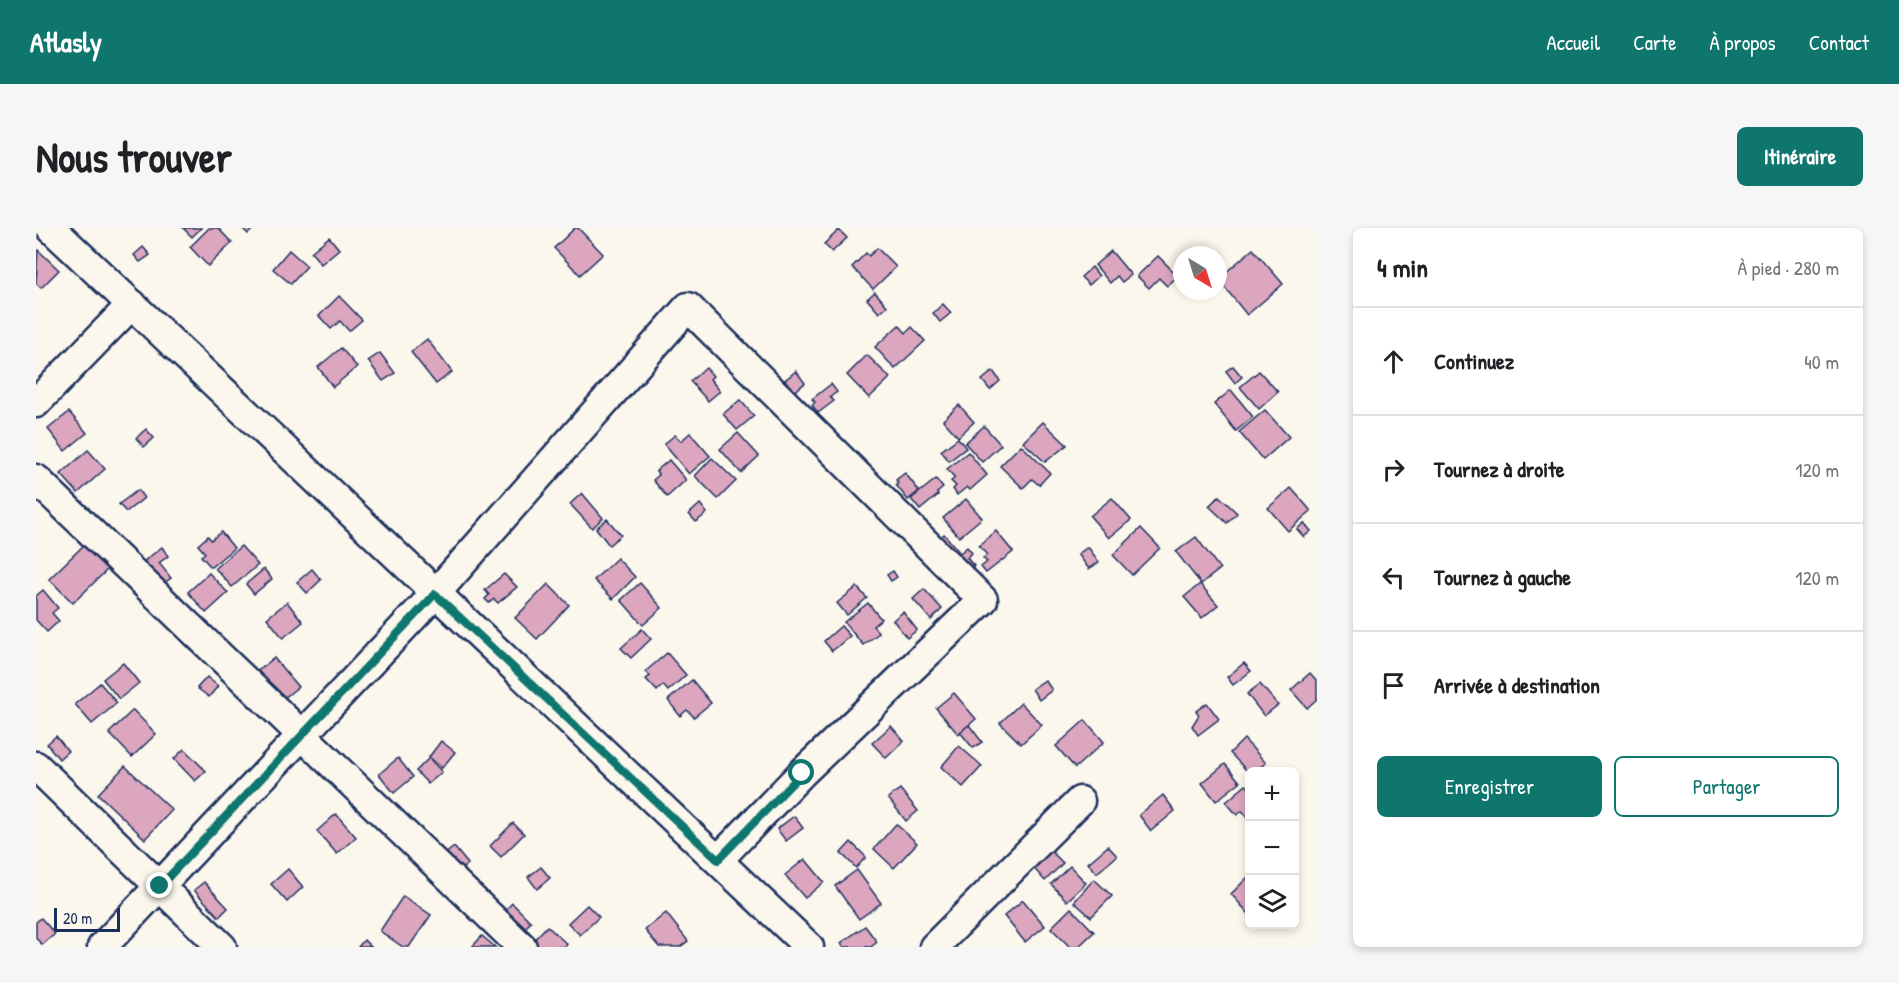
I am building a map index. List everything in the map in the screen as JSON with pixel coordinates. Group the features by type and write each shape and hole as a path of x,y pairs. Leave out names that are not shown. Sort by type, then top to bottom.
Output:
{"street":[{"path":"51,228 809,947"},
{"path":"36,403 132,304"},
{"path":"102,947 435,594 688,307 983,600 802,773 718,860"},
{"path":"36,479 522,947"},
{"path":"36,766 222,947"},
{"path":"934,947 1080,801"}],"building":[{"path":"183,228 201,228 192,237"},
{"path":"209,228 218,228 232,243 208,266 190,247"},
{"path":"242,228 254,228 248,234"},
{"path":"575,228 578,228 603,254 580,275 554,248"},
{"path":"839,230 847,238 832,252 824,244"},
{"path":"329,237 339,249 321,264 311,252"},
{"path":"143,247 150,255 140,262 134,255"},
{"path":"877,248 896,267 873,289 852,267 866,253 869,256"},
{"path":"1253,249 1283,284 1247,315 1227,290 1227,271"},
{"path":"38,250 59,270 41,288 36,283"},
{"path":"289,250 307,266 291,284 273,269"},
{"path":"1111,251 1131,275 1122,282 1117,276 1110,283 1095,265"},
{"path":"1158,256 1173,271 1173,281 1167,286 1159,278 1149,288 1137,276"},
{"path":"1092,267 1099,276 1089,285 1081,277"},
{"path":"875,292 887,306 879,313 867,299"},
{"path":"339,296 362,320 349,331 340,321 331,329 319,316"},
{"path":"943,304 951,313 940,322 933,313"},
{"path":"899,325 906,333 912,327 925,341 895,369 875,347"},
{"path":"427,339 452,372 436,384 411,352"},
{"path":"341,348 357,367 333,387 318,367"},
{"path":"380,353 395,373 383,381 368,361"},
{"path":"867,355 890,378 869,398 847,375"},
{"path":"1233,366 1242,377 1235,383 1226,371"},
{"path":"706,368 713,376 710,379 720,391 708,401 690,381"},
{"path":"796,371 805,383 794,392 785,380"},
{"path":"993,371 1000,381 990,390 982,380"},
{"path":"1259,371 1278,392 1259,409 1240,387"},
{"path":"831,384 837,392 830,397 834,401 818,413 812,405 815,402 812,399"},
{"path":"1231,390 1253,417 1236,431 1214,404"},
{"path":"740,400 754,416 737,430 723,414"},
{"path":"959,405 974,422 958,437 943,420"},
{"path":"1265,410 1289,437 1263,460 1239,432"},
{"path":"69,412 87,433 65,451 48,429"},
{"path":"1043,422 1067,445 1045,462 1023,442"},
{"path":"984,426 1001,445 982,462 965,443"},
{"path":"146,429 154,438 144,447 136,438"},
{"path":"690,433 710,456 689,474 664,444 675,435 681,441"},
{"path":"738,433 759,456 741,473 720,449"},
{"path":"958,438 966,448 949,461 941,451"},
{"path":"1021,445 1050,473 1039,485 1032,479 1023,488 1000,466"},
{"path":"88,450 105,469 78,493 61,474"},
{"path":"968,452 987,475 970,490 967,487 957,495 953,489 956,486 951,481 955,478 947,469"},
{"path":"712,458 736,481 718,499 695,476"},
{"path":"669,460 686,480 667,497 653,480 659,475 656,471"},
{"path":"905,473 919,491 908,500 896,485 898,483 896,480"},
{"path":"936,479 943,488 920,510 911,499"},
{"path":"1291,488 1311,511 1288,531 1268,508"},
{"path":"138,490 144,498 126,512 119,504"},
{"path":"582,493 603,518 592,528 570,504"},
{"path":"1219,496 1237,513 1227,523 1209,506"},
{"path":"1112,498 1131,520 1109,538 1090,516"},
{"path":"966,499 982,518 959,537 943,518"},
{"path":"700,504 707,513 696,522 689,514"},
{"path":"607,519 621,535 609,545 596,528"},
{"path":"1304,523 1311,531 1304,537 1297,529"},
{"path":"1141,528 1160,548 1132,575 1113,555"},
{"path":"996,531 1013,552 986,573 981,567 987,562 983,558 987,555 979,546"},
{"path":"221,532 234,548 211,567 201,556 205,553 198,545 208,536 211,540"},
{"path":"944,534 960,553 967,547 972,553 967,558 974,566 963,576 934,543"},
{"path":"1196,537 1220,569 1201,584 1176,552"},
{"path":"84,545 108,569 73,603 49,579"},
{"path":"241,546 258,565 232,587 215,568"},
{"path":"162,547 168,556 159,563 171,578 160,586 143,562"},
{"path":"1088,547 1099,562 1089,569 1078,554"},
{"path":"617,558 635,577 613,599 594,580"},
{"path":"264,569 272,579 254,594 246,584"},
{"path":"312,569 321,580 307,593 297,582"},
{"path":"893,571 897,577 891,581 887,575"},
{"path":"209,573 228,593 206,613 188,592"},
{"path":"504,574 517,587 498,603 494,599 489,603 485,599 489,595 485,590"},
{"path":"640,583 662,608 643,625 621,600"},
{"path":"548,584 569,605 537,639 515,618"},
{"path":"1200,584 1218,605 1202,618 1184,597"},
{"path":"857,587 867,598 847,615 837,603"},
{"path":"924,589 942,609 931,620 913,599"},
{"path":"43,590 58,608 52,613 59,621 47,632 36,620 36,596"},
{"path":"287,602 303,622 283,638 267,618"},
{"path":"868,603 881,619 873,626 879,633 863,645 844,622"},
{"path":"903,612 917,630 907,638 893,620"},
{"path":"841,626 850,636 832,651 824,641"},
{"path":"642,629 651,639 631,658 621,648"},
{"path":"667,653 686,675 668,691 663,685 657,691 646,679 650,676 646,671"},
{"path":"274,658 298,687 279,702 255,673"},
{"path":"123,663 139,683 119,699 103,679"},
{"path":"1244,663 1251,671 1233,685 1227,677"},
{"path":"1310,673 1317,681 1317,699 1307,708 1291,690"},
{"path":"207,677 218,686 209,697 197,688"},
{"path":"692,680 711,703 694,717 687,710 680,716 668,700"},
{"path":"1045,680 1052,690 1039,700 1032,689"},
{"path":"100,683 117,703 92,724 75,704"},
{"path":"1260,684 1278,705 1264,716 1247,694"},
{"path":"954,693 976,719 958,734 936,708"},
{"path":"1021,703 1042,725 1021,744 1000,723"},
{"path":"1207,703 1219,719 1198,735 1192,726 1199,715 1196,711"},
{"path":"133,710 156,734 132,757 109,733"},
{"path":"1085,720 1104,742 1075,768 1056,746"},
{"path":"969,725 982,742 973,748 960,732"},
{"path":"891,726 904,741 886,758 872,743"},
{"path":"56,736 68,751 59,759 47,744"},
{"path":"1244,739 1266,763 1260,767 1245,769 1230,753"},
{"path":"441,741 455,752 442,768 429,757"},
{"path":"959,746 982,766 963,787 941,767"},
{"path":"184,749 206,771 195,781 174,759"},
{"path":"398,758 413,777 394,793 379,774"},
{"path":"429,758 442,772 428,784 416,771"},
{"path":"1225,764 1240,782 1216,801 1202,783"},
{"path":"125,766 172,810 145,839 98,794"},
{"path":"1245,786 1245,814 1242,811 1237,815 1226,802"},
{"path":"900,789 918,811 906,821 888,798"},
{"path":"1163,795 1175,811 1151,831 1139,815"},
{"path":"336,814 356,837 337,854 317,831"},
{"path":"794,816 803,828 786,841 777,829"},
{"path":"513,823 524,834 501,857 490,846"},
{"path":"896,824 917,843 894,868 874,849"},
{"path":"851,842 866,857 856,868 841,853"},
{"path":"1108,846 1117,856 1097,873 1088,863"},
{"path":"454,847 468,864 458,873 444,855"},
{"path":"1048,848 1063,863 1045,881 1031,865"},
{"path":"805,859 824,882 805,898 785,875"},
{"path":"1070,866 1086,883 1067,901 1051,884"},
{"path":"541,867 550,878 537,889 528,877"},
{"path":"288,869 303,887 287,902 271,884"},
{"path":"857,870 881,903 859,919 835,886"},
{"path":"1094,879 1112,896 1091,917 1074,902"},
{"path":"1245,880 1245,909 1231,894"},
{"path":"204,882 228,908 219,917 194,890"},
{"path":"403,896 431,915 409,947 403,947 380,931"},
{"path":"1023,900 1045,926 1025,942 1004,916"},
{"path":"512,903 531,922 522,931 503,913"},
{"path":"587,905 599,917 580,935 568,923"},
{"path":"1071,908 1094,932 1078,947 1070,947 1051,928"},
{"path":"666,913 688,941 680,947 659,947 645,930"},
{"path":"41,918 55,934 42,945 36,938 36,922"},
{"path":"547,926 567,944 565,947 538,947 532,942"},
{"path":"865,926 877,942 871,947 844,947 841,943"},
{"path":"482,936 495,947 472,947"},
{"path":"364,940 371,947 358,947"}],"route":[{"path":"160,886 435,594 718,860 802,773"}]}
